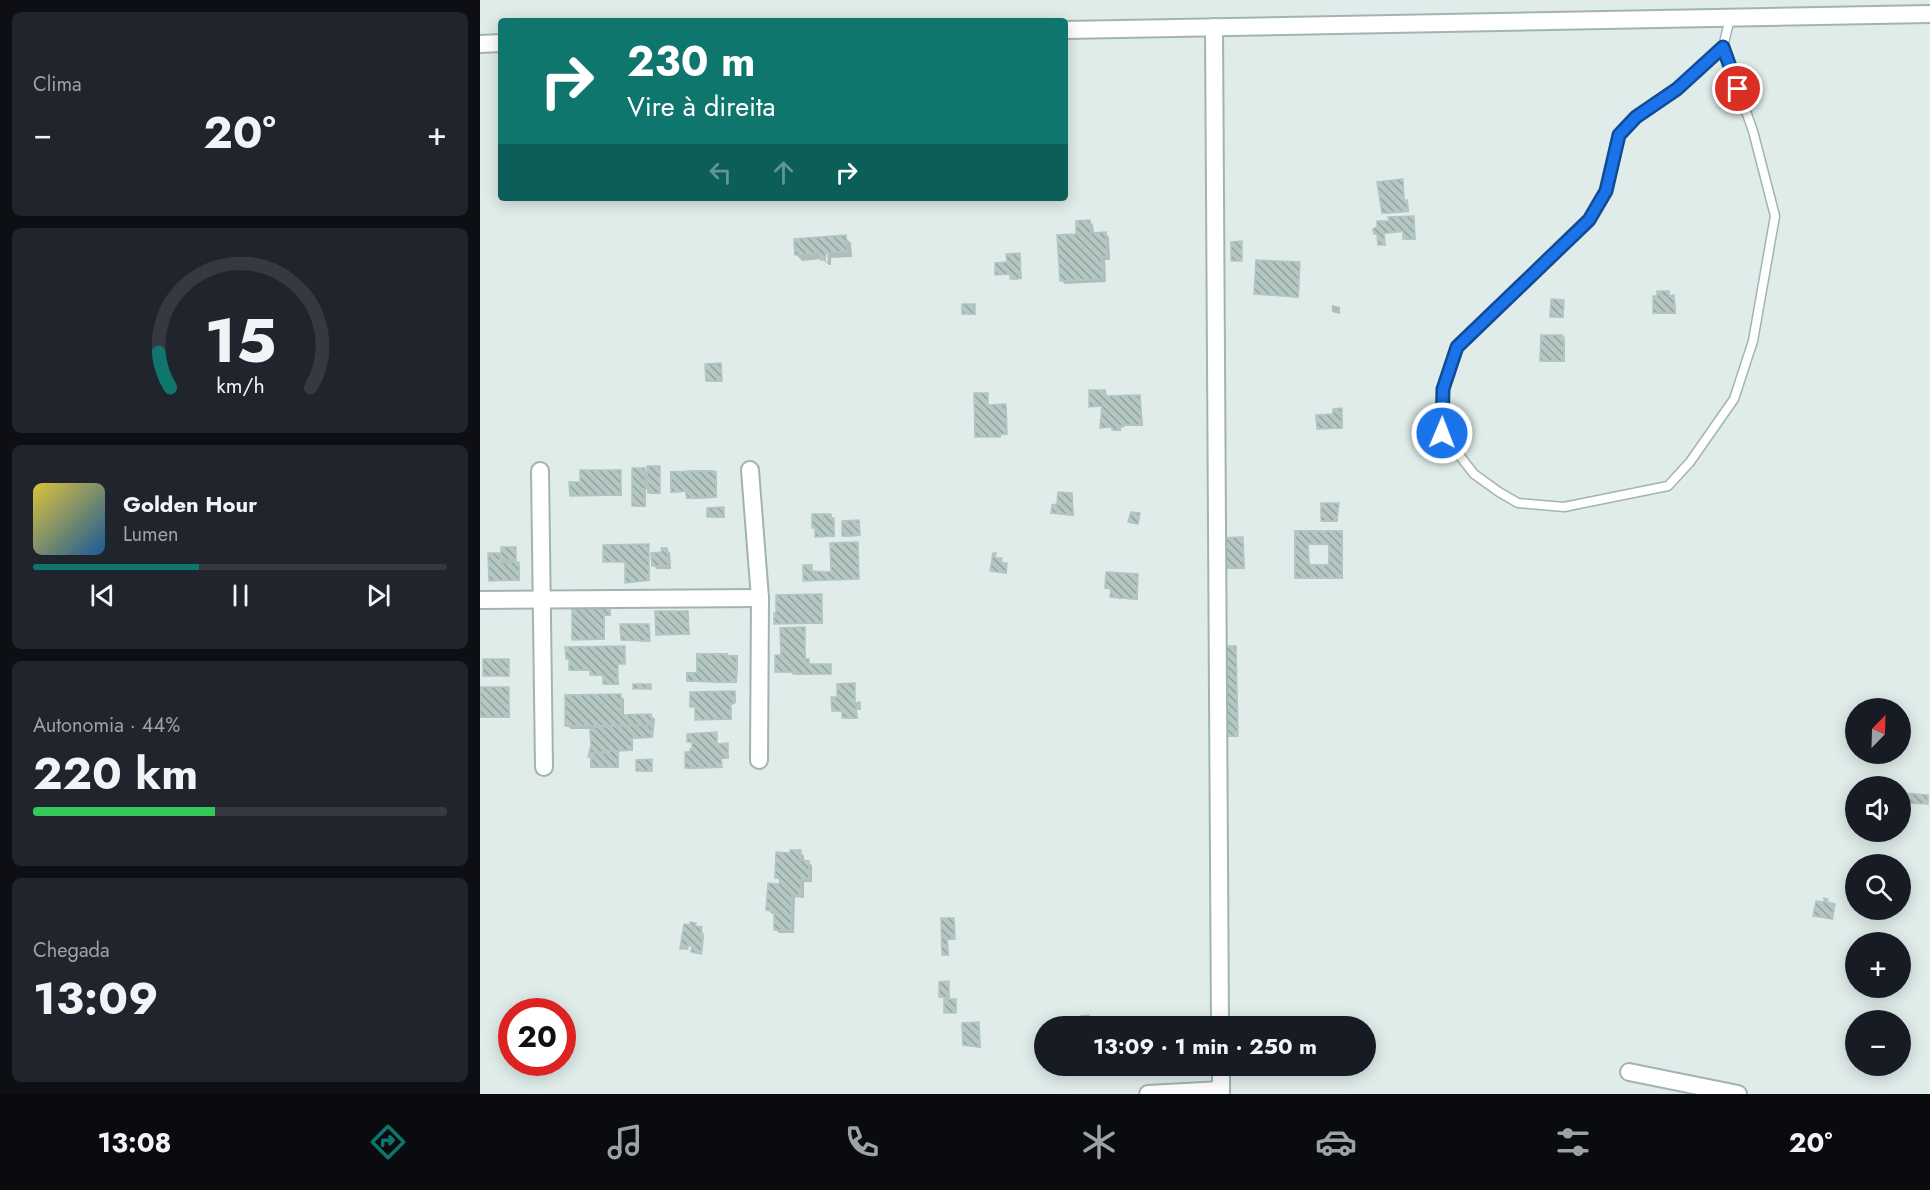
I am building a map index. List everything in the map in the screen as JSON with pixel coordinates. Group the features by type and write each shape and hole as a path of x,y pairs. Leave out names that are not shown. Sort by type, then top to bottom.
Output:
{"street":[{"path":"1068,30 1930,14"},
{"path":"1214,27 1220,1016"},
{"path":"480,44 498,43"},
{"path":"750,470 760,598 759,760"},
{"path":"540,471 544,767"},
{"path":"480,600 760,598"},
{"path":"1629,1072 1738,1094"},
{"path":"1148,1094 1221,1092 1221,1076"}],"lane":[{"path":"1723,47 1677,89 1636,117 1619,135 1606,191 1589,220 1457,347 1443,389 1442,433 1474,474 1518,503 1564,507 1668,486 1690,462 1734,399 1753,341 1775,216 1753,131 1723,47 1730,18"}],"building":[{"path":"1403,179 1404,200 1407,200 1408,211 1382,213 1377,182"},
{"path":"1414,216 1415,239 1403,239 1403,231 1384,233 1385,245 1378,245 1377,234 1374,234 1373,229 1377,227 1377,221 1389,221 1388,217"},
{"path":"1090,220 1091,233 1106,232 1107,256 1102,257 1103,279 1060,281 1057,235 1076,234 1076,221"},
{"path":"846,235 847,251 826,253 825,260 821,260 820,253 795,255 794,239"},
{"path":"1242,241 1242,261 1231,261 1231,242"},
{"path":"1020,253 1021,278 1010,279 1010,274 995,275 995,263 1007,262 1006,254"},
{"path":"1256,260 1300,262 1298,297 1254,294"},
{"path":"1657,291 1669,291 1669,296 1674,295 1675,313 1653,313 1653,296 1657,296"},
{"path":"1551,299 1564,300 1563,317 1550,317"},
{"path":"962,304 975,304 975,314 962,314"},
{"path":"1541,335 1562,335 1564,337 1564,361 1540,361"},
{"path":"721,363 722,381 706,381 705,364"},
{"path":"1089,390 1105,390 1106,396 1140,395 1142,425 1124,425 1120,426 1120,430 1112,430 1112,427 1100,428 1102,406 1089,407"},
{"path":"974,393 988,393 988,405 1006,404 1007,434 1000,434 1000,437 975,437"},
{"path":"1342,408 1342,428 1317,429 1316,415 1333,414 1333,409"},
{"path":"647,466 660,466 660,493 648,493"},
{"path":"632,468 645,468 645,506 632,506"},
{"path":"580,470 621,470 621,495 570,496 569,482 580,482"},
{"path":"671,472 716,472 716,497 687,498 686,491 671,492"},
{"path":"671,472 716,472 716,497 687,498 686,491 671,492"},
{"path":"671,472 716,472 716,497 687,498 686,491 671,492"},
{"path":"671,472 716,472 716,497 687,498 686,491 671,492"},
{"path":"671,472 716,472 716,497 687,498 686,491 671,492"},
{"path":"1058,492 1072,493 1073,515 1051,513 1052,505 1057,504"},
{"path":"1321,503 1339,503 1337,521 1321,521"},
{"path":"724,507 724,517 707,517 707,508"},
{"path":"1131,512 1140,513 1138,524 1128,522"},
{"path":"812,514 831,514 831,518 834,518 834,536 815,537 815,528 812,528"},
{"path":"859,520 860,535 842,536 842,521"},
{"path":"1295,531 1342,531 1342,578 1295,578","holes":["1308,544 1329,544 1329,565 1309,565"]},
{"path":"1295,531 1342,531 1342,578 1295,578","holes":["1308,544 1329,544 1329,565 1309,565"]},
{"path":"1243,537 1244,568 1219,568 1219,538"},
{"path":"858,542 859,579 803,581 803,565 812,565 812,571 831,572 830,543"},
{"path":"649,544 649,580 625,583 625,562 603,562 603,545"},
{"path":"501,547 516,547 516,560 501,560"},
{"path":"661,548 667,548 668,566 652,566 651,553 662,552"},
{"path":"488,553 500,553 500,563 519,562 519,580 489,581"},
{"path":"993,553 996,553 995,558 1002,558 1001,563 1007,563 1006,573 990,571"},
{"path":"1106,572 1138,574 1137,599 1110,597 1111,589 1105,588"},
{"path":"822,594 822,623 774,624 776,595"},
{"path":"610,608 610,615 604,615 604,639 572,640 572,609"},
{"path":"655,611 688,611 689,634 656,635"},
{"path":"620,624 649,624 650,641 621,640"},
{"path":"805,627 805,659 809,659 809,664 831,664 831,674 775,672 775,655 781,655 780,628"},
{"path":"625,646 625,664 618,664 617,684 603,684 603,675 590,675 590,670 569,670 569,659 566,659 565,647"},
{"path":"1223,646 1236,646 1238,736 1224,736"},
{"path":"697,654 737,656 736,682 687,681 687,673 697,673"},
{"path":"697,654 737,656 736,682 687,681 687,673 697,673"},
{"path":"697,654 737,656 736,682 687,681 687,673 697,673"},
{"path":"697,654 737,656 736,682 687,681 687,673 697,673"},
{"path":"697,654 737,656 736,682 687,681 687,673 697,673"},
{"path":"483,659 509,659 509,676 483,676"},
{"path":"855,683 855,703 860,702 860,709 855,709 857,718 842,718 842,711 832,711 831,697 837,697 837,684"},
{"path":"633,684 651,684 651,688 633,689"},
{"path":"480,687 509,687 509,717 480,717"},
{"path":"735,691 735,702 731,704 731,719 695,720 695,707 690,707 690,692"},
{"path":"621,694 621,715 651,714 652,725 565,726 565,695"},
{"path":"652,725 652,737 632,738 632,750 591,753 591,757 588,757 591,746 590,730 594,730 594,727"},
{"path":"717,732 717,744 728,743 728,758 721,758 722,767 685,768 685,752 690,752 692,749 692,742 687,742 687,734"},
{"path":"607,751 618,751 618,767 591,767 591,753 607,753"},
{"path":"607,751 618,751 618,767 591,767 591,753 607,753"},
{"path":"607,751 618,751 618,767 591,767 591,753 607,753"},
{"path":"607,751 618,751 618,767 591,767 591,753 607,753"},
{"path":"607,751 618,751 618,767 591,767 591,753 607,753"},
{"path":"652,759 652,771 636,771 636,760"},
{"path":"1911,794 1928,795 1928,804 1911,803"},
{"path":"790,850 801,850 800,860 809,861 809,880 801,879 801,895 792,894 791,930 774,930 774,911 766,910 768,883 779,884 780,878 775,878 776,852 790,853"},
{"path":"1824,898 1828,899 1827,902 1835,904 1832,919 1813,916 1816,901 1824,902"},
{"path":"941,918 954,918 955,939 947,939 948,955 942,955"},
{"path":"690,922 702,927 701,954 691,952 692,946 688,945 687,949 680,949 684,924 690,925"},
{"path":"949,981 949,997 939,997 939,982"},
{"path":"944,999 956,999 956,1013 944,1013"},
{"path":"979,1022 980,1047 963,1045 962,1023"}],"route":[{"path":"1442,433 1443,389 1457,347 1589,220 1606,191 1619,135 1636,117 1677,89 1723,47 1738,89"}]}
